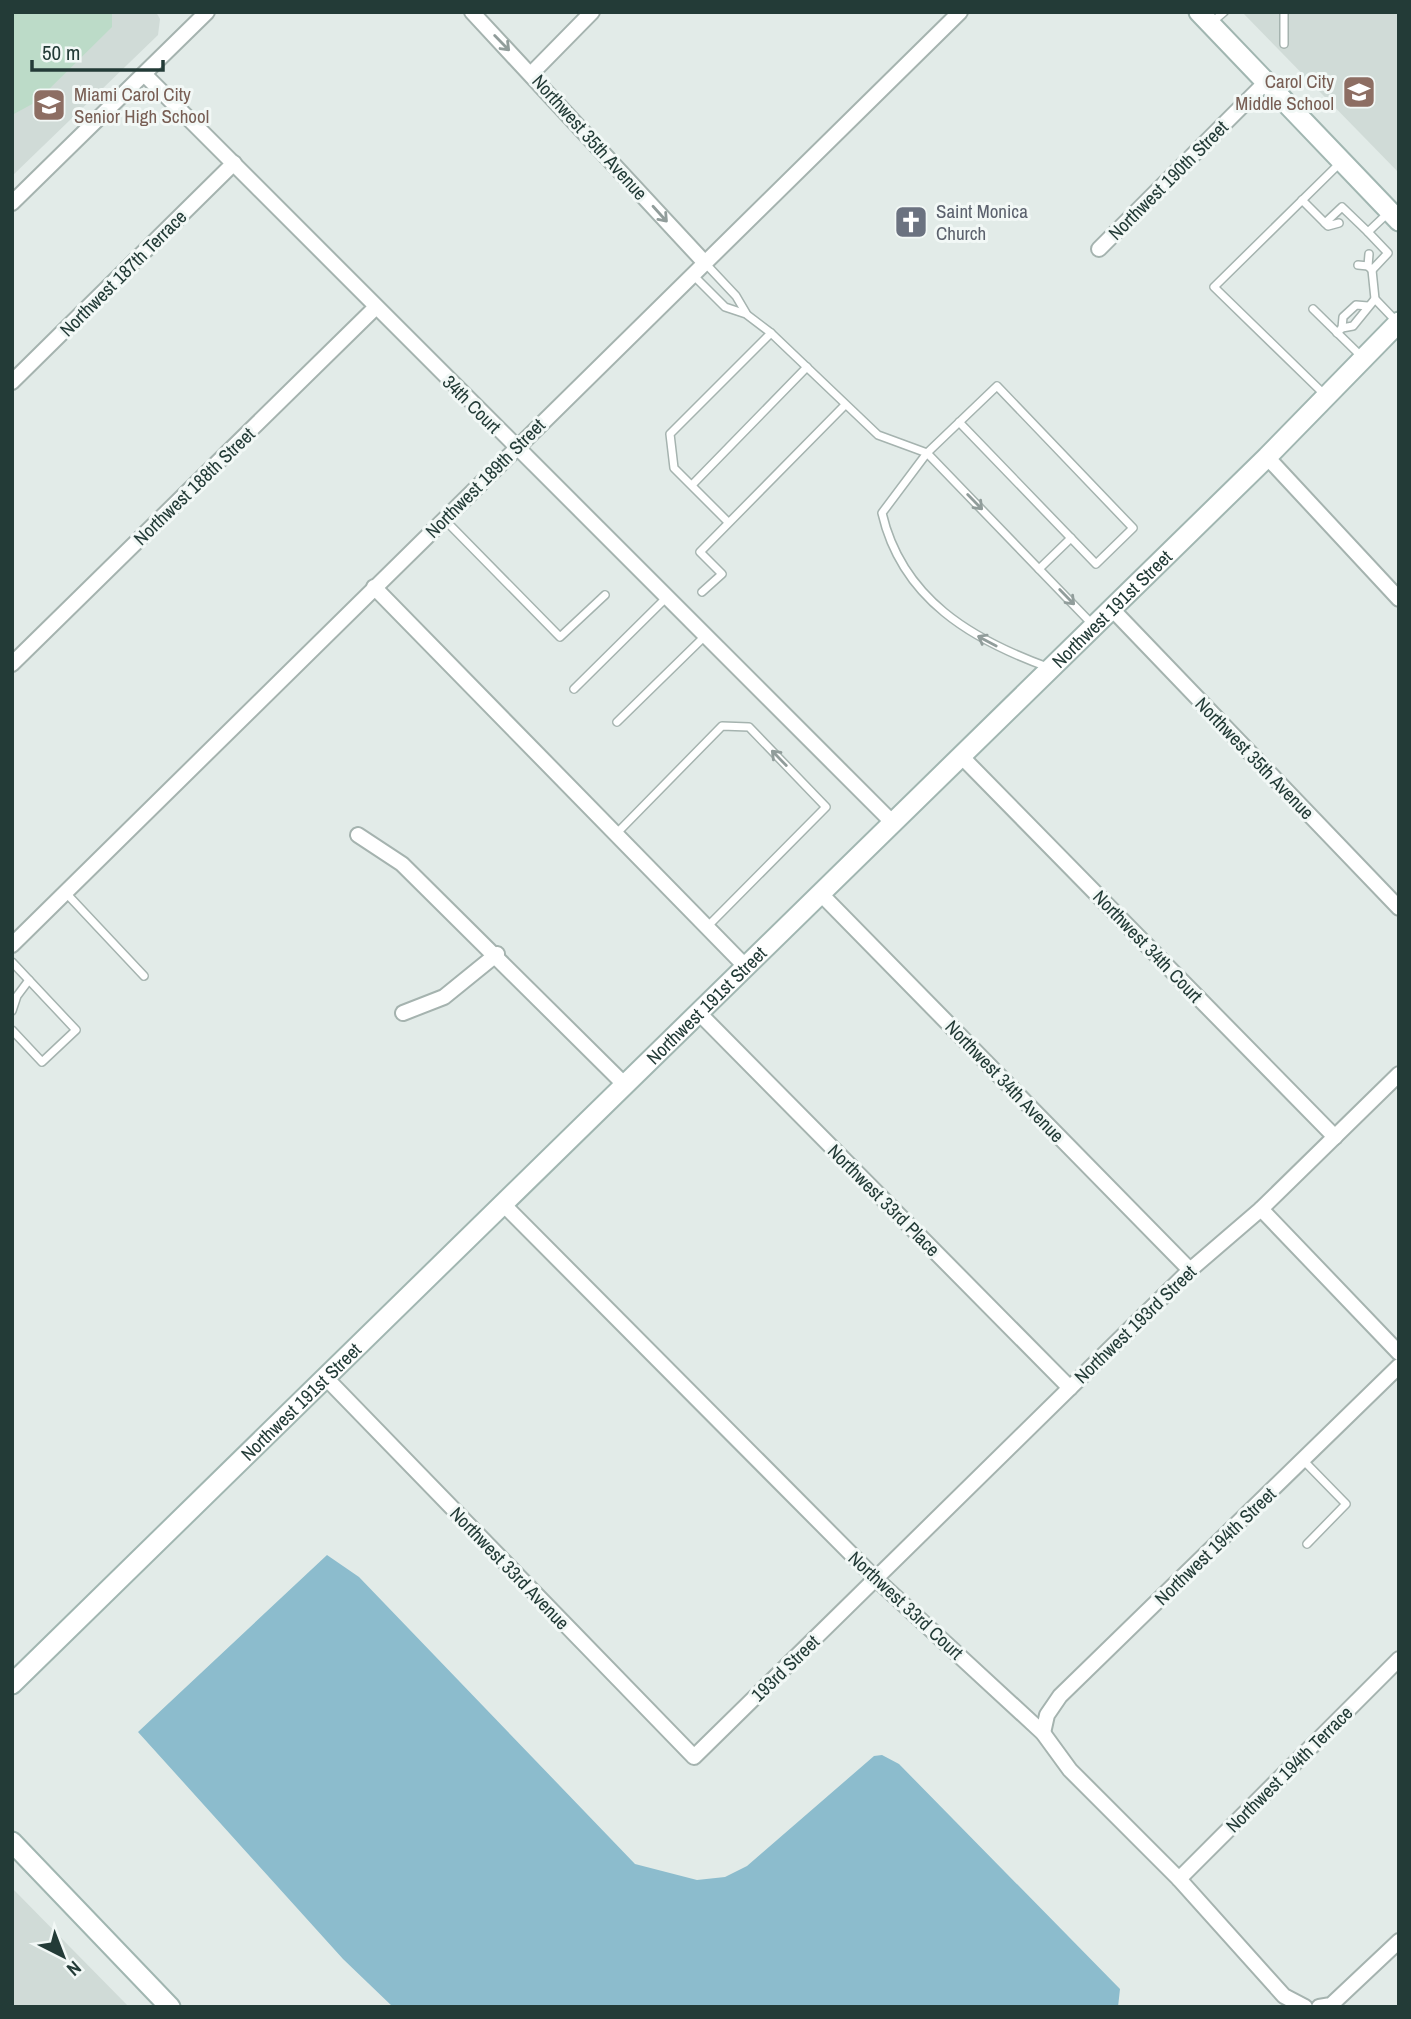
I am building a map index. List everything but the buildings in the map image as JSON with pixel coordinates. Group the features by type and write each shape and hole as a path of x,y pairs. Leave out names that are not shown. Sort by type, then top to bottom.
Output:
{"street":[{"name":"Northwest 35th Avenue","path":"472,12 705,263"},
{"path":"531,73 592,12"},
{"name":"Northwest 189th Street","path":"15,937 65,892 960,12"},
{"path":"12,203 204,13"},
{"path":"1211,16 1266,82 1394,216"},
{"name":"34th Court","path":"144,74 515,448 892,822"},
{"name":"Northwest 190th Street","path":"1099,248 1266,82"},
{"name":"Northwest 187th Terrace","path":"12,382 234,163"},
{"name":"Northwest 188th Street","path":"12,664 376,307"},
{"name":"Northwest 191st Street","path":"12,1684 626,1086 698,1012 1267,457 1399,323"},
{"path":"1267,457 1399,599"},
{"path":"374,587 745,966"},
{"name":"Northwest 35th Avenue","path":"1111,608 1399,908"},
{"name":"Northwest 34th Court","path":"960,755 1335,1137"},
{"path":"358,835 402,864 496,954 626,1086"},
{"name":"Northwest 34th Avenue","path":"820,893 1190,1270"},
{"path":"403,1013 444,997 496,954"},
{"name":"Northwest 33rd Place","path":"698,1012 1070,1388"},
{"name":"Northwest 193rd Street","path":"876,1579 1190,1270 1261,1209 1399,1074"},
{"name":"Northwest 33rd Court","path":"504,1205 876,1579 1043,1733 1070,1770 1179,1879 1284,1996 1306,2007"},
{"path":"1261,1209 1399,1353"},
{"name":"Northwest 194th Street","path":"1043,1733 1046,1715 1060,1696 1399,1366"},
{"name":"Northwest 33rd Avenue","path":"326,1378 694,1757"},
{"name":"193rd Street","path":"694,1757 876,1579"},
{"name":"Northwest 194th Terrace","path":"1179,1879 1399,1659"},
{"path":"12,1842 170,2007"},
{"path":"1325,2006 1399,1941"}],"lane":[{"path":"1284,12 1284,44"},
{"path":"1326,396 1213,287 1342,161"},
{"path":"1302,200 1327,228"},
{"path":"1327,228 1342,207 1388,253 1370,268"},
{"path":"1367,233 1394,216"},
{"path":"1327,228 1339,223"},
{"path":"1369,254 1375,299 1399,323"},
{"path":"705,263 736,296 746,314"},
{"path":"1358,265 1370,268"},
{"path":"693,275 725,307 746,314 771,333 844,406 878,435 928,453 1094,625"},
{"path":"1340,331 1353,327 1375,299"},
{"path":"1340,331 1343,317 1356,305 1368,306"},
{"path":"1313,309 1340,331 1364,359"},
{"path":"728,522 674,468 670,434 771,333"},
{"path":"692,485 807,367"},
{"path":"960,422 1096,564 1133,528 997,386 928,453 883,513 888,538 923,591 954,623 990,644 1050,668"},
{"path":"702,592 722,574 700,552 844,406"},
{"path":"444,519 560,637 605,595"},
{"path":"1039,569 1071,538"},
{"path":"574,689 666,598"},
{"path":"617,722 705,636"},
{"path":"616,834 722,726 749,727 826,807 707,927"},
{"path":"65,892 144,976"},
{"path":"12,962 76,1030 42,1062 12,1030"},
{"path":"12,1011 17,996 29,980"},
{"path":"1303,1460 1346,1504 1307,1544"}],"shaded area":[{"name":"Miami Carol City Senior High School","path":"12,12 156,12 160,19 158,35 12,176"},
{"name":"Carol City Middle School","path":"1242,12 1399,12 1399,173"},
{"path":"12,1888 129,2007 12,2007"}],"green space":[{"path":"12,12 112,12 112,27 36,102 12,115"}],"water":[{"path":"327,1555 359,1577 635,1864 697,1880 725,1877 747,1866 874,1756 882,1755 899,1764 1120,1989 1118,2007 393,2007 343,1959 138,1732"}],"place":[{"name":"Carol City Middle School","path":"1359,92"},
{"name":"Miami Carol City Senior High School","path":"49,105"},
{"name":"Saint Monica Church","path":"911,222"}]}
